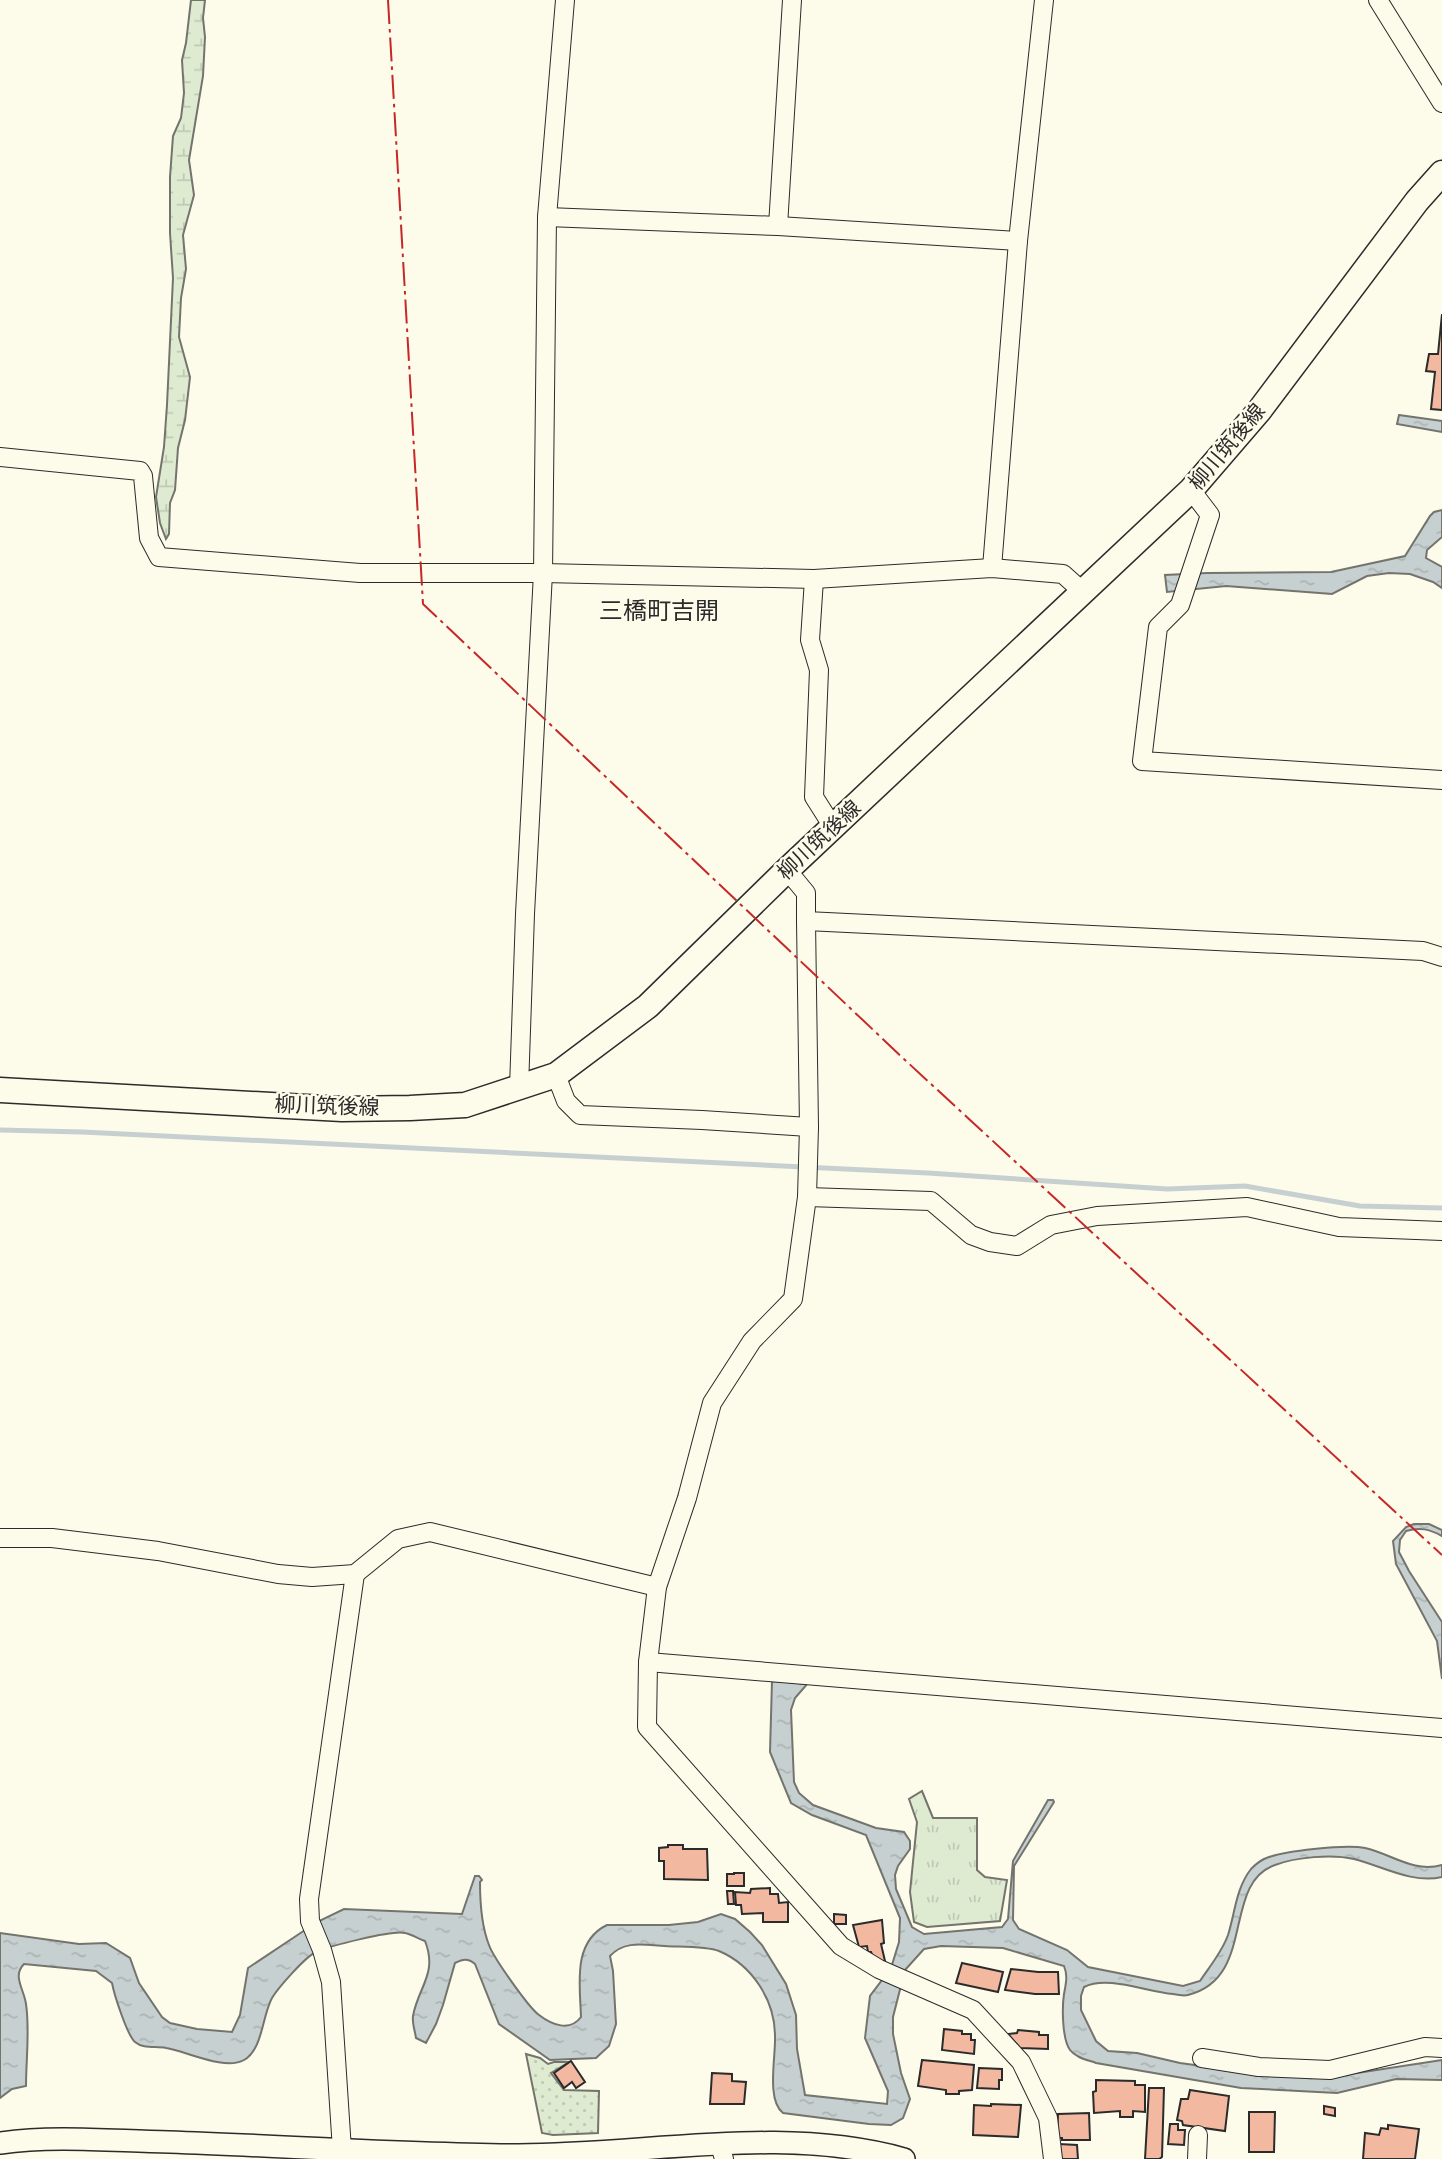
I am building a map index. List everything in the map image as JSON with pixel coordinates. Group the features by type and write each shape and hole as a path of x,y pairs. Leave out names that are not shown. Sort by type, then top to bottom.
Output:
{"main road":[{"name":"柳川筑後線","path":"0,1090 342,1109 465,1105 556,1075 648,1006 787,870 1191,491 1259,411 1417,201 1442,173"}],"street":[{"path":"519,1088 526,887 543,573 547,217 565,0"},
{"path":"778,226 792,0"},
{"path":"992,568 1018,241 1044,0"},
{"path":"1378,0 1442,103"},
{"path":"547,217 778,226 1018,241"},
{"path":"0,457 140,471 143,476 149,538 159,557 360,573 543,573 814,579 992,568 1063,573 1083,592"},
{"path":"1191,491 1210,515 1180,605 1158,626 1142,761 1442,780"},
{"path":"814,579 810,640 819,670 814,797 833,827"},
{"path":"787,870 806,893 809,1127 807,1197 793,1298 752,1341 712,1403 687,1499 657,1587 648,1662 647,1727 841,1946 878,1969 973,2010 1021,2062 1048,2118 1053,2159"},
{"path":"806,921 1423,951 1442,957"},
{"path":"556,1075 566,1101 580,1115 809,1127"},
{"path":"807,1197 932,1201 971,1235 990,1242 1017,1246 1051,1225 1097,1216 1247,1208 1339,1227 1442,1231"},
{"path":"0,1538 52,1538 118,1546 278,1574 312,1577 355,1573 398,1539 430,1532 657,1587"},
{"path":"342,2150 331,1982 310,1921 309,1899 355,1573"},
{"path":"648,1662 1442,1728"},
{"path":"1202,2058 1259,2067 1330,2070 1425,2048 1442,2048"},
{"path":"1197,2159 1198,2135"},
{"path":"0,2143 61,2139 517,2155 722,2152 758,2143 834,2144 904,2159"}],"green space":[{"path":"191,0 205,0 205,37 203,76 189,160 194,195 183,235 186,269 179,337 190,377 185,420 178,448 175,490 170,503 169,534 166,539 160,523 156,497 164,447 173,278 170,177 173,136 181,118 184,93 182,60"},
{"path":"922,1791 933,1818 977,1818 977,1870 985,1877 1007,1880 1000,1921 927,1927 914,1922 910,1892 917,1822 909,1799"},
{"path":"526,2054 540,2058 548,2064 569,2062 551,2073 564,2090 599,2091 598,2133 542,2133"}],"water":[{"path":"1399,415 1442,421 1442,432 1397,424"},
{"path":"1442,510 1442,537 1427,550 1426,558 1442,567 1442,588 1410,574 1389,573 1367,576 1332,594 1226,586 1167,592 1165,575 1331,572 1405,556 1430,516"},
{"path":"1429,1524 1442,1530 1442,1536 1424,1529 1406,1531 1400,1540 1399,1552 1442,1622 1442,1679 1437,1641 1396,1564 1393,1541 1406,1527"},
{"path":"772,1681 809,1682 795,1698 791,1710 794,1782 799,1793 813,1805 876,1828 904,1832 910,1841 910,1849 895,1875 896,1889 912,1927 924,1934 1002,1927 1008,1919 1013,1861 1048,1800 1054,1802 1014,1866 1013,1920 1019,1929 1067,1950 1088,1967 1183,1986 1200,1981 1219,1953 1228,1935 1242,1884 1251,1869 1264,1859 1298,1851 1356,1847 1412,1865 1442,1865 1442,1877 1431,1879 1408,1876 1345,1857 1303,1858 1275,1865 1259,1875 1248,1891 1232,1951 1223,1970 1209,1985 1183,1995 1116,1983 1094,1984 1084,1987 1081,2010 1096,2041 1108,2051 1137,2053 1180,2063 1231,2070 1331,2077 1442,2060 1442,2080 1396,2079 1337,2093 1241,2088 1096,2063 1075,2055 1067,2045 1063,2023 1066,1980 1064,1966 1003,1948 941,1946 924,1949 905,1970 893,2017 893,2034 901,2073 910,2099 903,2118 891,2125 783,2113 778,2107 773,2088 774,2023 766,1997 742,1965 719,1951 700,1947 642,1945 628,1946 616,1951 610,1956 616,2024 609,2046 596,2058 550,2060 499,2024 475,1964 468,1960 455,1963 443,2005 426,2043 416,2038 413,2016 428,1972 428,1953 425,1941 398,1933 346,1943 311,1955 275,1993 255,2048 244,2060 236,2063 216,2062 162,2047 138,2044 125,2023 112,1983 96,1971 24,1964 19,1978 27,2014 26,2086 12,2089 0,2098 0,1933 79,1944 106,1943 130,1958 139,1983 162,2017 170,2023 232,2032 240,2015 248,1968 317,1922 344,1909 462,1914 475,1876 479,1876 482,1880 480,1890 483,1922 492,1951 528,2003 550,2022 566,2026 577,2022 581,2017 580,1965 583,1953 588,1942 607,1925 669,1925 698,1922 721,1914 735,1919 750,1932 762,1945 786,1984 796,2015 797,2049 805,2095 887,2104 888,2091 865,2038 870,1996 891,1968 899,1942 900,1918 866,1835 812,1815 791,1803 770,1752"}],"building":[{"path":"1442,314 1442,410 1431,409 1435,372 1426,371 1429,354 1438,354"},
{"path":"683,1845 683,1849 707,1849 708,1880 664,1879 664,1861 659,1861 659,1848"},
{"path":"744,1873 744,1886 727,1886 727,1874"},
{"path":"770,1888 770,1894 778,1894 779,1903 788,1902 788,1922 763,1922 763,1913 742,1914 741,1905 736,1905 735,1892 750,1893 751,1889"},
{"path":"727,1891 733,1891 734,1904 728,1904"},
{"path":"834,1914 846,1915 846,1924 834,1924"},
{"path":"882,1920 884,1943 881,1944 885,1961 875,1961 867,1946 859,1947 853,1925"},
{"path":"962,1963 1003,1972 998,1992 956,1983"},
{"path":"1011,1969 1058,1972 1059,1994 1005,1990"},
{"path":"944,2029 971,2034 971,2040 975,2040 974,2054 942,2050"},
{"path":"1018,2030 1048,2035 1048,2049 1020,2048 1008,2034 1017,2033"},
{"path":"922,2060 974,2065 972,2090 946,2094 946,2090 918,2086"},
{"path":"571,2061 585,2082 576,2088 572,2082 564,2088 554,2073"},
{"path":"979,2068 1002,2069 999,2089 977,2088"},
{"path":"712,2073 732,2074 732,2081 746,2082 744,2104 710,2104"},
{"path":"1096,2080 1135,2081 1135,2085 1145,2085 1145,2112 1133,2111 1133,2117 1120,2117 1120,2111 1094,2113 1093,2092 1096,2091"},
{"path":"1149,2088 1164,2088 1162,2157 1159,2159 1145,2159"},
{"path":"1190,2090 1229,2096 1225,2131 1183,2125 1182,2121 1177,2120 1181,2099 1188,2099"},
{"path":"974,2105 1021,2105 1018,2137 973,2135"},
{"path":"1324,2106 1335,2108 1335,2116 1324,2114"},
{"path":"1249,2112 1275,2112 1274,2152 1249,2152"},
{"path":"1089,2113 1090,2140 1057,2138 1058,2114"},
{"path":"1170,2124 1178,2124 1178,2130 1185,2130 1184,2145 1168,2144"},
{"path":"1388,2125 1419,2129 1415,2159 1363,2159 1365,2133 1379,2135 1381,2128 1388,2129"},
{"path":"1059,2144 1077,2145 1078,2159 1060,2159"}],"waterway":[{"path":"0,1130 928,1173 1167,1189 1245,1186 1360,1206 1442,1208"}],"power":[{"path":"388,0 423,604 905,1060 1442,1555"}],"district":[{"name":"三橋町吉開","path":"659,611"}]}
